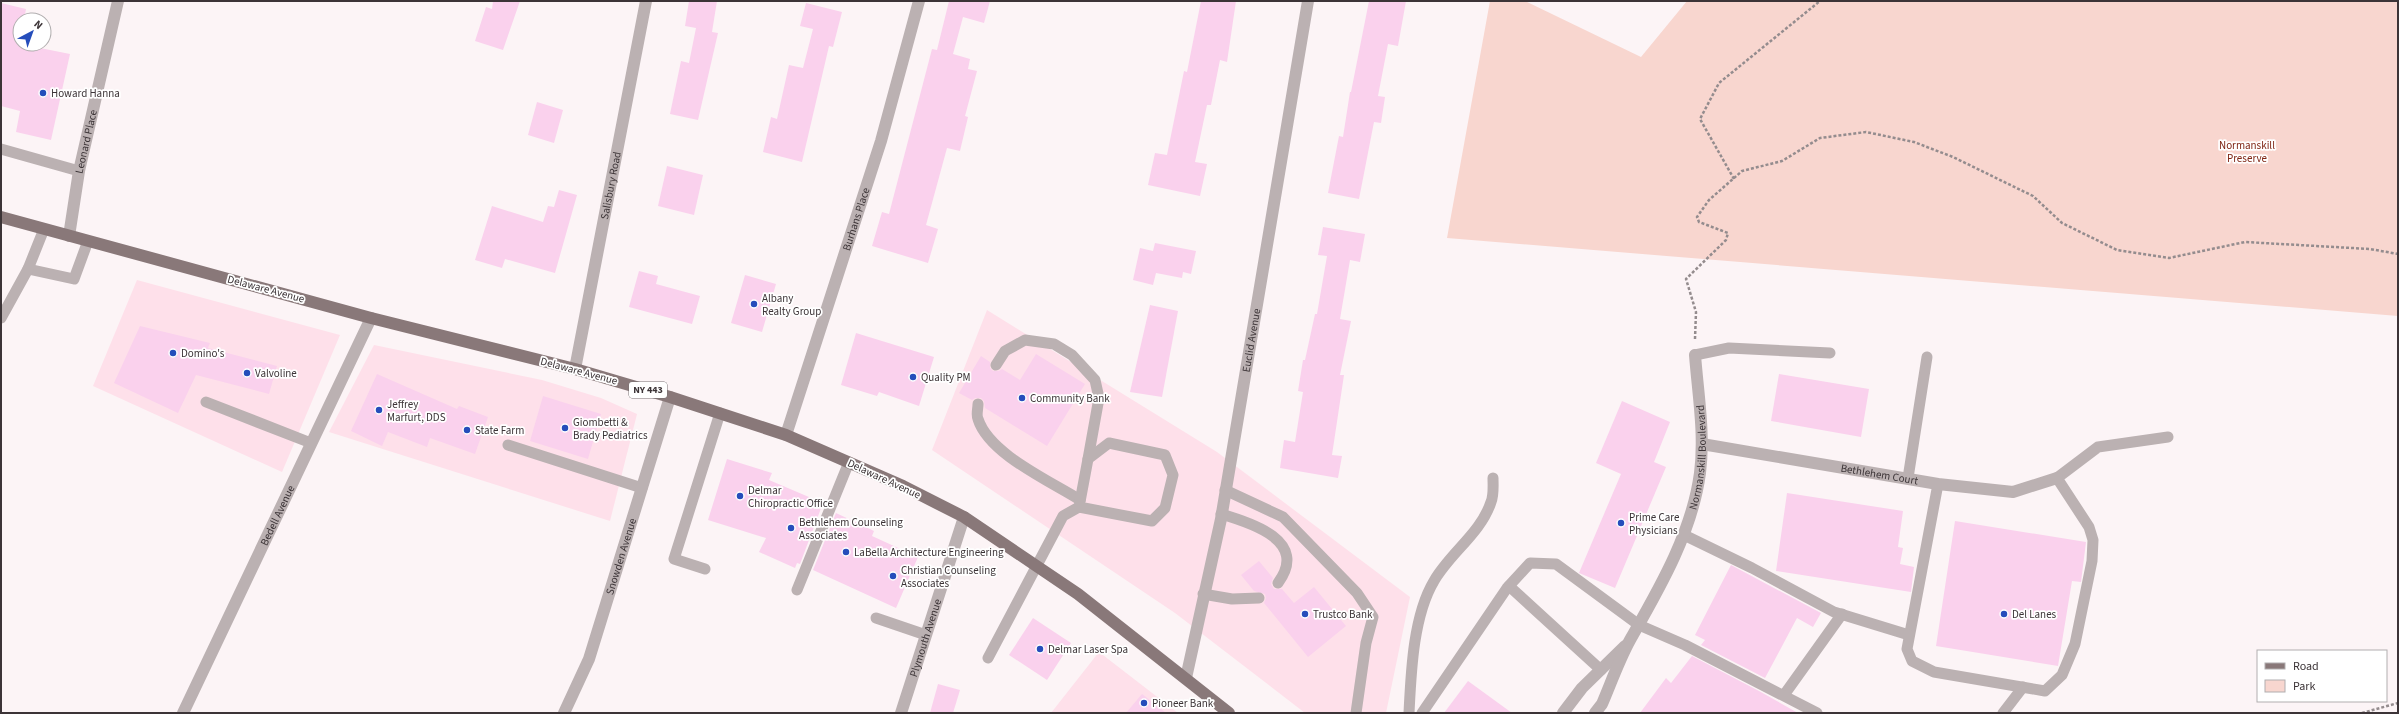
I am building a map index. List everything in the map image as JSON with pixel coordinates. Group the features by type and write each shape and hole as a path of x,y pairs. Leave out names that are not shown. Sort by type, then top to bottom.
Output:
{"main road":[{"name":"Delaware Avenue","path":"1,217 370,318 575,369 670,397 786,435 849,462 964,517 1078,594 1186,678 1228,713"}],"street":[{"name":"Leonard Place","path":"68,236 79,171 118,1"},
{"name":"Salisbury Road","path":"575,369 646,1"},
{"name":"Burhans Place","path":"786,435 881,141 919,1"},
{"name":"Euclid Avenue","path":"1186,678 1221,514 1308,1"},
{"name":"Bedell Avenue","path":"183,713 370,318"},
{"name":"Normanskill Boulevard","path":"1595,713 1602,704 1630,641 1639,626 1684,534 1699,480 1702,444 1695,355"},
{"name":"Snowden Avenue","path":"564,713 589,659 670,397"},
{"name":"Bethlehem Court","path":"1702,444 1938,484 2013,492 2057,478"},
{"name":"Plymouth Avenue","path":"901,713 964,517"},
{"name":"Normanskill Boulevard","path":"1563,713 1582,688 1630,641"}],"lane":[{"path":"1,149 79,171"},
{"path":"1,318 28,269 44,229"},
{"path":"28,269 74,279 88,242"},
{"path":"988,658 1038,566 1063,516 1079,503 1099,398 1095,380 1072,355 1054,344 1025,340 1005,351 996,366"},
{"path":"1695,355 1729,348 1830,353"},
{"path":"1908,478 1927,358"},
{"path":"206,402 311,444"},
{"path":"978,404 977,418 985,435 1006,454 1079,503 1152,521 1165,508 1173,475 1165,455 1109,443 1088,459"},
{"path":"705,569 674,559 720,413"},
{"path":"1938,484 1907,649 1912,661 1934,672 2045,691 2062,674 2076,644 2092,561 2093,540 2089,527 2057,478 2098,447 2168,436"},
{"path":"508,445 642,488"},
{"path":"797,590 849,462"},
{"path":"1409,713 1411,677 1419,624 1428,593 1444,567 1483,520 1492,501 1493,478"},
{"path":"1225,490 1283,517 1357,593 1373,617 1366,643 1356,713"},
{"path":"1221,514 1264,530 1278,541 1287,562 1286,570 1278,583"},
{"path":"1684,534 1838,613 1910,635"},
{"path":"1422,713 1509,586 1530,563 1556,564 1639,626 1685,645 1817,712"},
{"path":"1509,586 1601,670"},
{"path":"1203,594 1232,599 1259,598"},
{"path":"1784,695 1838,613"},
{"path":"876,618 926,635"},
{"path":"2003,713 2023,687"}],"path":[{"path":"1734,179 1700,119 1719,83 1820,1"},
{"path":"1695,355 1696,312 1686,279 1726,240 1728,233 1700,222 1697,217 1709,200 1742,171 1782,161 1820,138 1866,132 1914,142 1952,157 2033,196 2062,223 2117,250 2169,258 2245,242 2370,249 2398,254"},
{"path":"2362,713 2398,703"}],"shaded area":[{"path":"137,280 340,335 282,472 93,386"},
{"path":"987,310 1217,452 1410,597 1386,713 1305,713 1175,613 932,450"},
{"path":"374,345 542,380 601,398 637,414 610,521 329,432"},
{"path":"1099,652 1178,713 1051,713"}],"green space":[{"name":"Normanskill Preserve","path":"1490,1 1525,1 1641,57 1687,1 2398,1 2398,316 1447,238"}],"building":[{"path":"493,1 520,1 503,50 475,41 486,7 492,9"},
{"path":"689,1 717,1 712,32 718,33 698,120 670,114 681,61 689,63 696,28 685,26"},
{"path":"949,1 990,1 984,23 963,17 953,54 970,59 968,69 977,71 965,116 968,117 960,151 947,148 926,225 938,229 928,263 872,246 882,212 889,214 932,49 937,50"},
{"path":"1201,1 1236,1 1227,62 1220,60 1211,105 1207,105 1195,162 1207,164 1200,196 1148,185 1155,153 1167,155 1184,71 1187,72"},
{"path":"1369,1 1406,1 1398,46 1388,44 1378,96 1385,97 1381,123 1374,122 1359,199 1328,193 1339,136 1343,137 1350,92"},
{"name":"Howard Hanna","path":"1,3 26,9 25,12 12,12 12,52 52,52 52,50 70,54 51,140 16,132 20,111 1,106"},
{"path":"806,3 842,12 833,47 829,46 802,162 763,152 771,117 777,119 789,65 803,68 813,29 800,26"},
{"path":"537,102 563,110 554,143 528,135"},
{"path":"667,166 703,175 694,215 658,206"},
{"path":"559,190 577,195 555,273 505,259 502,268 475,260 492,206 543,222 548,206 554,207"},
{"path":"1323,227 1365,234 1360,262 1350,260 1340,319 1351,321 1340,375 1344,375 1332,455 1342,456 1338,478 1280,468 1284,440 1295,442 1303,392 1298,391 1303,360 1305,360 1315,314 1317,314 1327,256 1318,255"},
{"path":"1155,243 1196,251 1191,274 1183,272 1182,278 1156,273 1153,285 1133,280 1140,248 1153,251"},
{"path":"639,271 658,276 656,284 700,296 692,324 629,307"},
{"name":"Albany Realty Group","path":"745,275 776,284 762,332 731,323"},
{"path":"1150,305 1178,311 1162,397 1130,392"},
{"path":"140,326 210,343 208,348 277,366 269,394 196,375 178,413 114,383"},
{"path":"856,333 934,357 919,406 879,392 877,396 841,385"},
{"name":"Community Bank","path":"1036,354 1085,384 1047,446 985,408 984,401 981,398 975,398 972,400 959,393 981,356 990,362 990,368 993,371 999,371 1002,369 1020,380"},
{"path":"377,374 457,409 459,406 488,417 475,454 430,438 427,447 388,432 382,446 351,431"},
{"path":"1779,374 1869,389 1861,437 1771,421"},
{"name":"Giombetti & Brady Pediatrics","path":"543,396 601,414 588,459 530,441"},
{"name":"Prime Care Physicians","path":"1622,401 1670,422 1654,462 1666,467 1615,588 1579,573 1621,474 1596,463"},
{"path":"727,459 772,473 769,480 823,503 800,564 797,563 795,568 759,552 766,538 708,520"},
{"path":"1787,493 1903,511 1898,547 1903,548 1900,564 1914,567 1911,592 1776,571"},
{"path":"836,513 874,531 872,536 918,557 896,608 813,570"},
{"name":"Del Lanes","path":"1955,521 2086,542 2081,582 2072,581 2058,666 1936,646"},
{"name":"Trustco Bank","path":"1259,561 1273,578 1271,584 1274,589 1282,589 1294,603 1314,587 1346,626 1308,657 1264,603 1266,598 1265,594 1254,591 1241,575"},
{"path":"1731,565 1821,613 1813,627 1797,618 1765,678 1701,645 1705,640 1695,635"},
{"name":"Delmar Laser Spa","path":"1033,618 1071,643 1047,680 1009,655"},
{"path":"1692,656 1798,713 1640,713 1666,678 1671,683"},
{"path":"1468,681 1512,713 1444,713"},
{"path":"938,684 960,690 953,713 930,713"},
{"name":"Pioneer Bank","path":"1142,694 1166,713 1126,713"}],"place":[{"name":"Howard Hanna","path":"43,93"},
{"name":"Albany Realty Group","path":"754,304"},
{"name":"Domino's","path":"173,353"},
{"name":"Valvoline","path":"247,373"},
{"name":"Quality PM","path":"913,377"},
{"name":"Community Bank","path":"1022,398"},
{"name":"Jeffrey Marfurt, DDS","path":"379,410"},
{"name":"Giombetti & Brady Pediatrics","path":"565,428"},
{"name":"State Farm","path":"467,430"},
{"name":"Delmar Chiropractic Office","path":"740,496"},
{"name":"Prime Care Physicians","path":"1621,523"},
{"name":"Bethlehem Counseling Associates","path":"791,528"},
{"name":"LaBella Architecture Engineering","path":"846,552"},
{"name":"Christian Counseling Associates","path":"893,576"},
{"name":"Trustco Bank","path":"1305,614"},
{"name":"Del Lanes","path":"2004,614"},
{"name":"Delmar Laser Spa","path":"1040,649"},
{"name":"Pioneer Bank","path":"1144,703"}]}
